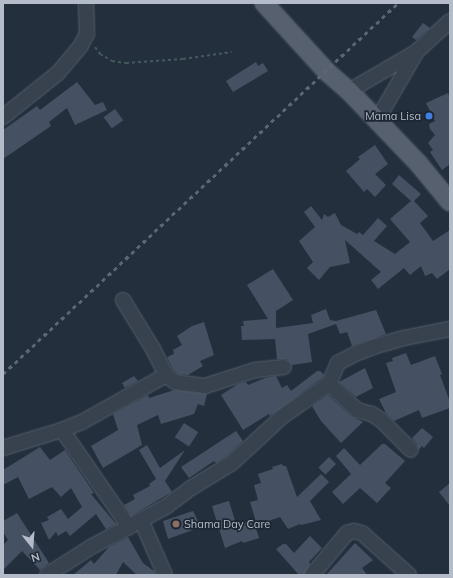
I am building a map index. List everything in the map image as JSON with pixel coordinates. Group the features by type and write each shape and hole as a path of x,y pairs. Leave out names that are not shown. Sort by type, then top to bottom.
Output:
{"main road":[{"path":"264,3 326,71 349,91 418,163 450,202"}],"street":[{"path":"3,117 58,73 80,47 86,34 84,4"},
{"path":"349,91 416,52 450,21"},
{"path":"377,120 416,52"},
{"path":"123,300 153,349 166,375 171,380 180,384 206,386 255,370 284,367"},
{"path":"47,575 91,547 167,506 191,488 232,463 283,416 330,384 338,363 355,354 404,338 450,329"},
{"path":"3,448 62,430 82,422 166,375"},
{"path":"330,384 357,410 372,414 381,420 411,450"},
{"path":"62,430 135,524 165,575"},
{"path":"312,575 347,533 354,531 362,533 409,575"}],"path":[{"path":"86,34 100,54 112,61 126,63 184,59 231,52"}],"building":[{"path":"423,23 430,28 416,40 412,37"},
{"path":"256,62 258,66 263,63 268,71 233,92 226,81"},
{"path":"77,82 95,105 103,102 107,110 75,125 67,108 49,122 51,126 3,159 3,130 37,106 40,110"},
{"path":"448,93 450,99 450,164 442,170 430,152 433,150 428,143 435,135 430,129 429,124 435,121 426,103"},
{"path":"115,109 123,120 112,129 104,117"},
{"path":"375,145 388,164 375,174 386,185 375,197 367,189 364,192 346,171 360,159 358,157"},
{"path":"399,175 421,194 414,201 428,216 420,223 433,241 450,230 450,269 437,279 432,273 425,276 421,266 410,275 404,268 378,289 371,280 381,272 345,240 350,263 330,267 319,280 307,268 313,262 299,241 315,227 304,212 311,206 322,220 324,214 328,217 335,213 341,225 357,234 359,232 363,235 378,218 387,226 374,241 395,254 410,242 390,219 411,201 392,184"},
{"path":"273,269 293,300 276,311 276,328 313,323 311,315 326,309 330,320 336,321 376,310 386,334 352,346 347,332 340,334 336,324 308,334 312,362 292,365 287,359 277,359 275,339 242,340 241,326 244,326 243,321 268,319 247,285"},
{"path":"204,322 214,355 200,361 203,366 188,375 178,374 173,369 167,357 174,354 173,350 182,345 177,336 192,326"},
{"path":"406,353 411,365 435,356 442,374 440,375 450,402 450,408 422,418 419,410 394,421 386,413 379,399 396,392 386,363 393,361 392,358"},
{"path":"365,368 373,388 356,397 339,382"},
{"path":"317,371 320,371 324,375 322,378 270,416 269,414 243,430 221,395 238,384 246,382 248,385 265,378 276,376 282,388 287,385 291,391"},
{"path":"134,376 138,381 125,388 122,383"},
{"path":"174,390 207,394 204,406 198,404 194,414 161,424 158,415 137,425 142,445 103,468 91,446 118,430 113,414 148,395 149,398"},
{"path":"328,395 351,416 363,422 341,443 321,421 312,406"},
{"path":"184,423 198,432 189,447 175,437"},
{"path":"422,428 433,437 424,448 422,446 419,450 417,444 412,438"},
{"path":"236,431 243,441 227,456 216,463 214,461 189,478 181,467"},
{"path":"382,444 385,444 405,461 385,483 391,488 377,503 360,488 343,504 332,492 351,474 336,456 344,448 360,465"},
{"path":"147,445 160,468 185,450 165,481 172,492 131,516 124,505 135,499 133,495 150,486 149,484 156,479 139,450"},
{"path":"40,447 50,460 65,450 94,493 91,494 116,524 106,529 96,514 70,536 66,531 58,536 56,532 49,540 41,523 49,520 47,517 61,509 68,519 82,507 71,488 61,497 52,487 29,499 18,477 3,485 3,470"},
{"path":"329,457 336,464 325,475 318,468"},
{"path":"282,464 283,466 286,466 297,497 321,474 329,482 310,501 321,520 300,524 288,529 280,517 257,525 250,502 258,500 254,485 261,483 258,474"},
{"path":"450,483 450,506 439,492"},
{"path":"229,501 236,524 253,519 259,538 243,543 242,541 225,548 212,506"},
{"path":"193,511 201,527 168,539 163,521"},
{"path":"17,513 49,563 40,570 22,551 3,570 3,545 8,540 3,532 3,521"},
{"path":"310,536 322,548 309,562 310,564 304,575 299,575 276,549 283,544 286,544 294,553"},
{"path":"128,537 143,563 154,571 156,575 137,575 123,562 116,575 73,575 91,560 94,564 109,547"},
{"path":"355,543 373,560 362,568 367,575 326,575"}],"railway":[{"path":"3,374 398,3"}],"place":[{"name":"Mama Lisa","path":"429,116"},
{"name":"Shama Day Care","path":"176,524"}]}
